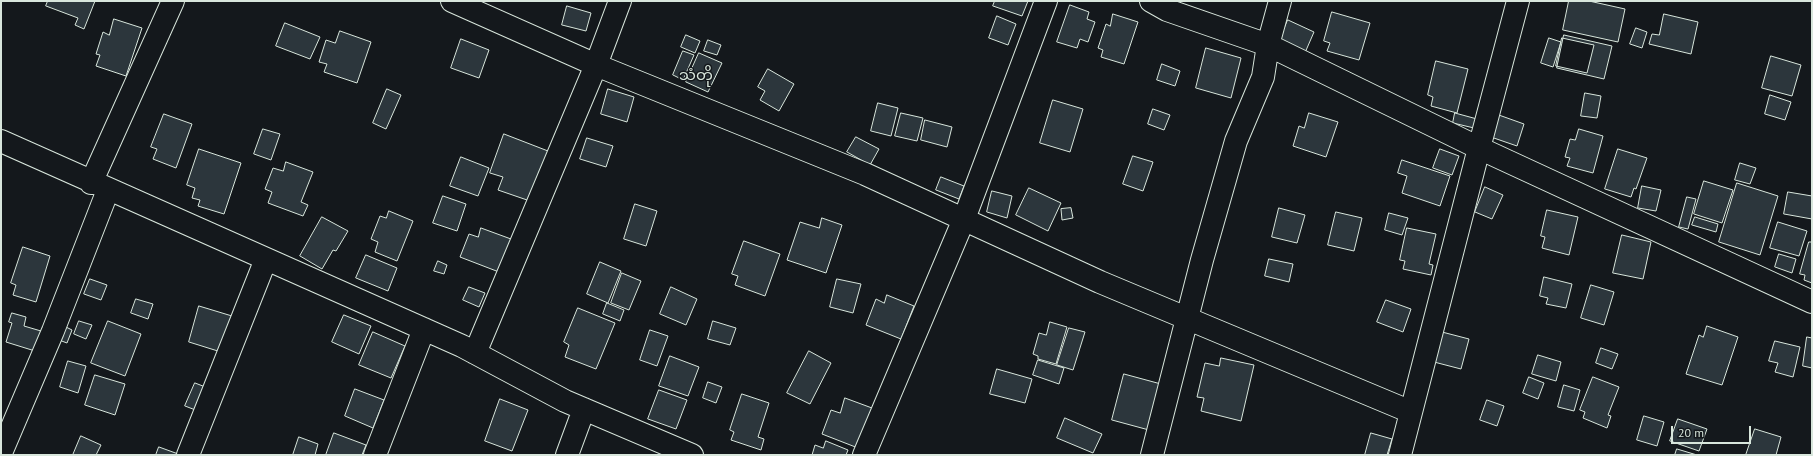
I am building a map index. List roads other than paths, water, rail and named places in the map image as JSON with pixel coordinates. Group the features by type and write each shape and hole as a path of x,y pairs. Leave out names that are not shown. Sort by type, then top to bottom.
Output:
{"street":[{"path":"1,453 53,331 100,186 173,1"},
{"path":"452,1 596,65 865,174 1100,282 1411,412"},
{"path":"474,353 596,65 620,1"},
{"path":"864,455 964,219 1046,1"},
{"path":"1151,1 1166,10 1268,45 1479,148 1812,302"},
{"path":"1152,455 1202,260 1236,141 1263,78 1268,45 1280,1"},
{"path":"1400,455 1518,1"},
{"path":"1,141 424,329 474,353 565,401 692,455"},
{"path":"188,455 266,259"},
{"path":"375,455 424,329"},
{"path":"567,455 584,409"}],"district":[{"name":"သံတို","path":"696,76"}]}
